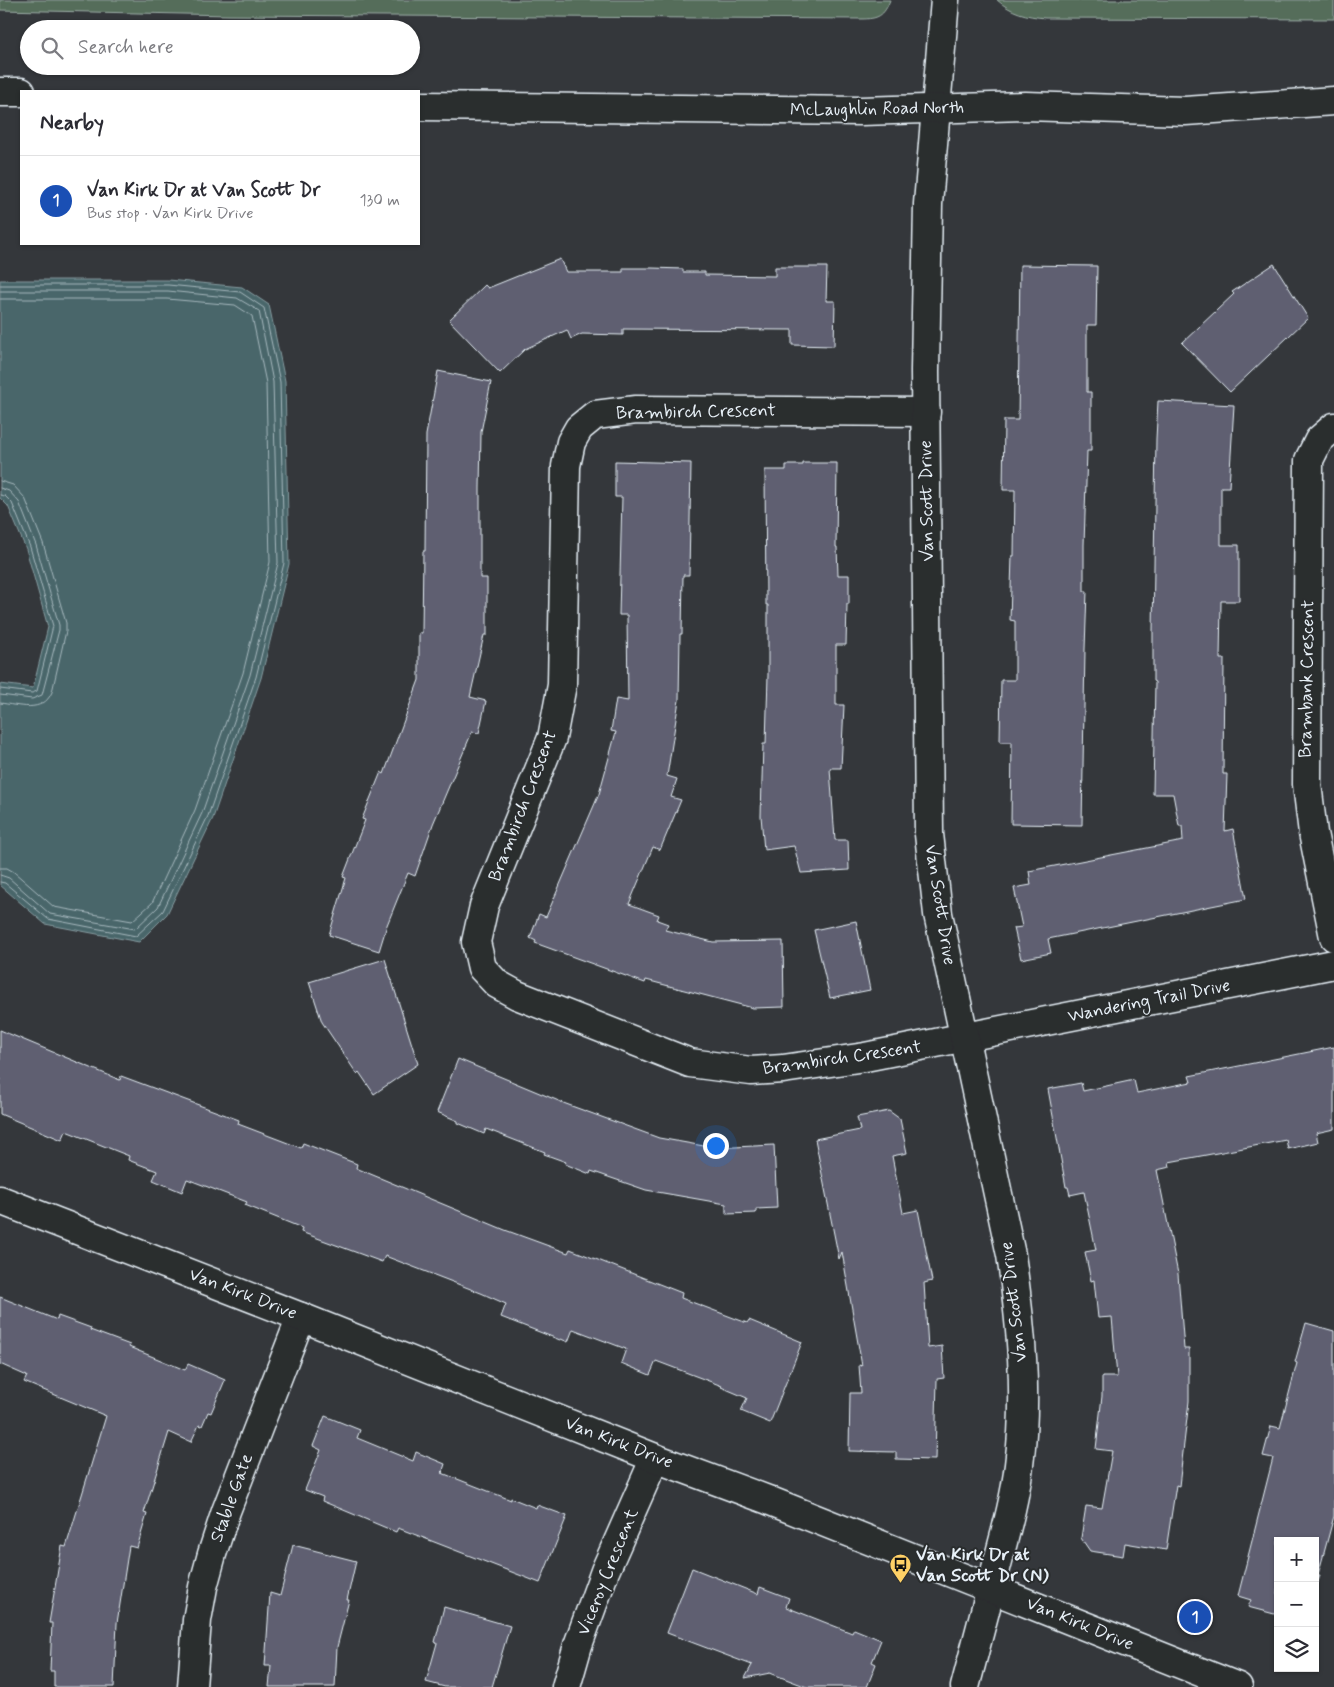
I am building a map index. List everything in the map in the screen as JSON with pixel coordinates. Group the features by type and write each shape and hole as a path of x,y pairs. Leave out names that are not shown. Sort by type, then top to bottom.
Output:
{"street":[{"name":"Van Scott Drive","path":"945,0 928,204 925,371 929,834 938,914 1011,1256 1021,1340 1022,1428 1014,1501 965,1687"},
{"path":"0,92 20,92"},
{"name":"McLaughlin Road North","path":"420,106 861,111 1025,106 1185,111 1334,101"},
{"name":"Brambirch Crescent","path":"926,412 636,410 595,415 579,428 571,442 566,466 562,685 552,738 484,906 476,942 482,968 497,984 517,996 690,1063 751,1071 782,1069 865,1057 965,1038"},
{"name":"Brambank Crescent","path":"1334,428 1319,440 1309,460 1306,709 1308,794 1313,832 1334,937"},
{"name":"Wandering Trail Drive","path":"965,1038 1334,964"},
{"name":"Van Kirk Drive","path":"0,1200 655,1458 768,1500 1238,1687"},
{"name":"Stable Gate","path":"192,1687 197,1620 212,1554 226,1511 300,1317"},
{"name":"Viceroy Crescent","path":"566,1687 578,1645 606,1571 655,1458"}],"green space":[{"path":"0,0 890,0 880,16 861,19 229,15 0,10"},
{"path":"997,0 1334,0 1334,19 1045,18 1020,13 1008,8"}],"water":[{"path":"0,280 168,280 242,287 269,305 285,381 289,564 261,678 213,818 167,914 139,942 45,924 0,885 0,684 33,688 48,627 26,549 8,506 0,498"}],"building":[{"path":"560,259 566,272 623,272 623,268 652,268 683,269 683,272 705,272 705,275 775,276 775,267 827,267 826,301 835,301 834,346 792,345 792,330 623,329 623,335 582,334 571,339 567,330 525,349 500,373 449,320 485,285 488,288"},
{"path":"1274,264 1308,318 1230,392 1182,343 1234,294 1232,292"},
{"path":"1020,265 1097,266 1096,325 1087,325 1087,392 1091,392 1091,451 1087,451 1084,545 1084,591 1087,591 1082,825 1011,824 1012,742 1000,742 1001,680 1015,680 1015,621 1010,620 1012,556 1014,556 1015,490 1003,490 1004,420 1018,420"},
{"path":"438,371 491,382 481,432 480,488 480,578 487,578 487,635 484,635 470,697 486,701 479,733 472,732 433,824 415,876 408,873 387,925 379,951 329,935 346,878 343,877 365,820 362,819 381,772 384,774 419,680 419,633 422,633 423,551 425,551 426,435"},
{"path":"1158,401 1234,405 1229,487 1221,487 1221,545 1239,545 1239,601 1221,601 1220,659 1224,659 1223,774 1227,774 1225,831 1233,829 1246,899 1048,939 1051,953 1021,959 1014,928 1022,927 1014,888 1031,885 1029,871 1183,841 1182,826 1179,826 1173,794 1153,794 1155,682 1153,681 1153,631"},
{"path":"615,461 691,463 689,575 683,575 679,700 667,776 677,779 671,797 681,800 660,850 653,847 629,904 659,915 657,920 668,924 665,930 713,942 783,941 784,1007 753,1008 646,980 645,983 535,943 536,941 530,938 539,914 546,917 599,794 616,732 611,731 616,699 628,701 627,615 619,615 622,497 615,497"},
{"path":"803,463 837,463 836,547 838,575 849,575 849,604 847,604 846,645 836,645 836,705 844,705 841,768 830,768 835,840 848,840 849,870 801,873 794,846 764,850 761,816 763,744 766,744 768,675 765,470 786,470 786,465 803,465"},
{"path":"856,921 870,990 830,998 814,930"},
{"path":"385,959 418,1064 374,1094 359,1072 357,1074 322,1022 309,982"},
{"path":"0,1030 120,1080 121,1076 239,1120 238,1124 301,1148 303,1143 357,1164 356,1168 505,1230 568,1253 570,1249 682,1293 681,1298 747,1323 749,1320 802,1342 770,1423 741,1411 747,1398 722,1386 656,1361 650,1375 621,1363 626,1349 573,1329 568,1342 560,1340 501,1317 506,1304 481,1293 385,1256 382,1262 301,1232 302,1228 245,1205 247,1202 187,1179 182,1192 153,1180 157,1171 128,1160 129,1156 66,1131 62,1140 0,1114"},
{"path":"1334,1047 1334,1129 1316,1133 1318,1142 1288,1149 1286,1140 1169,1162 1170,1167 1157,1170 1178,1274 1184,1349 1189,1349 1189,1401 1179,1486 1176,1485 1166,1550 1125,1543 1123,1556 1090,1551 1081,1538 1086,1506 1102,1508 1112,1451 1096,1449 1102,1396 1102,1377 1117,1377 1112,1317 1098,1318 1094,1280 1091,1281 1085,1252 1096,1250 1084,1192 1070,1195 1068,1187 1066,1187 1048,1089 1081,1083 1083,1091 1134,1080 1137,1093 1191,1082 1189,1076"},
{"path":"458,1059 566,1104 659,1138 715,1148 774,1145 777,1208 756,1209 756,1213 726,1214 726,1204 646,1190 591,1171 590,1174 544,1154 545,1152 486,1129 484,1134 458,1123 458,1121 437,1112"},
{"path":"889,1111 900,1119 907,1153 892,1156 903,1213 918,1210 932,1281 924,1283 928,1348 942,1346 944,1378 937,1379 935,1460 896,1459 896,1452 849,1451 850,1393 861,1393 859,1365 862,1366 842,1252 839,1259 815,1139 860,1130 857,1117"},
{"path":"0,1297 57,1320 58,1316 91,1328 90,1330 130,1345 129,1347 185,1370 188,1364 225,1380 211,1413 208,1412 202,1426 199,1425 191,1442 169,1432 144,1513 147,1514 137,1548 129,1546 117,1623 114,1687 54,1687 54,1671 50,1671 52,1623 49,1623 62,1546 66,1547 106,1416 24,1382 27,1376 0,1364"},
{"path":"1306,1323 1334,1331 1334,1516 1319,1571 1319,1537 1274,1537 1274,1614 1248,1607 1251,1600 1238,1596 1273,1458 1263,1456 1271,1426 1280,1428 1297,1363 1295,1362"},
{"path":"325,1416 360,1430 357,1438 413,1461 416,1452 445,1464 442,1473 511,1500 511,1498 536,1508 537,1505 567,1516 540,1583 398,1528 396,1532 322,1501 323,1497 305,1490 321,1450 313,1446"},
{"path":"293,1545 356,1561 347,1600 349,1600 337,1647 335,1687 269,1687 271,1666 265,1666 270,1593 280,1596"},
{"path":"692,1568 758,1594 760,1587 789,1598 786,1607 852,1633 854,1629 881,1640 872,1662 876,1664 867,1687 807,1687 770,1673 745,1678 752,1665 667,1633"},
{"path":"444,1607 510,1626 492,1687 445,1687 426,1682 437,1643 435,1642"}],"place":[{"name":"Van Kirk Dr at Van Scott Dr (N)","path":"900,1584"},
{"name":"Van Kirk Dr at Van Scott Dr","path":"1195,1617"}]}
